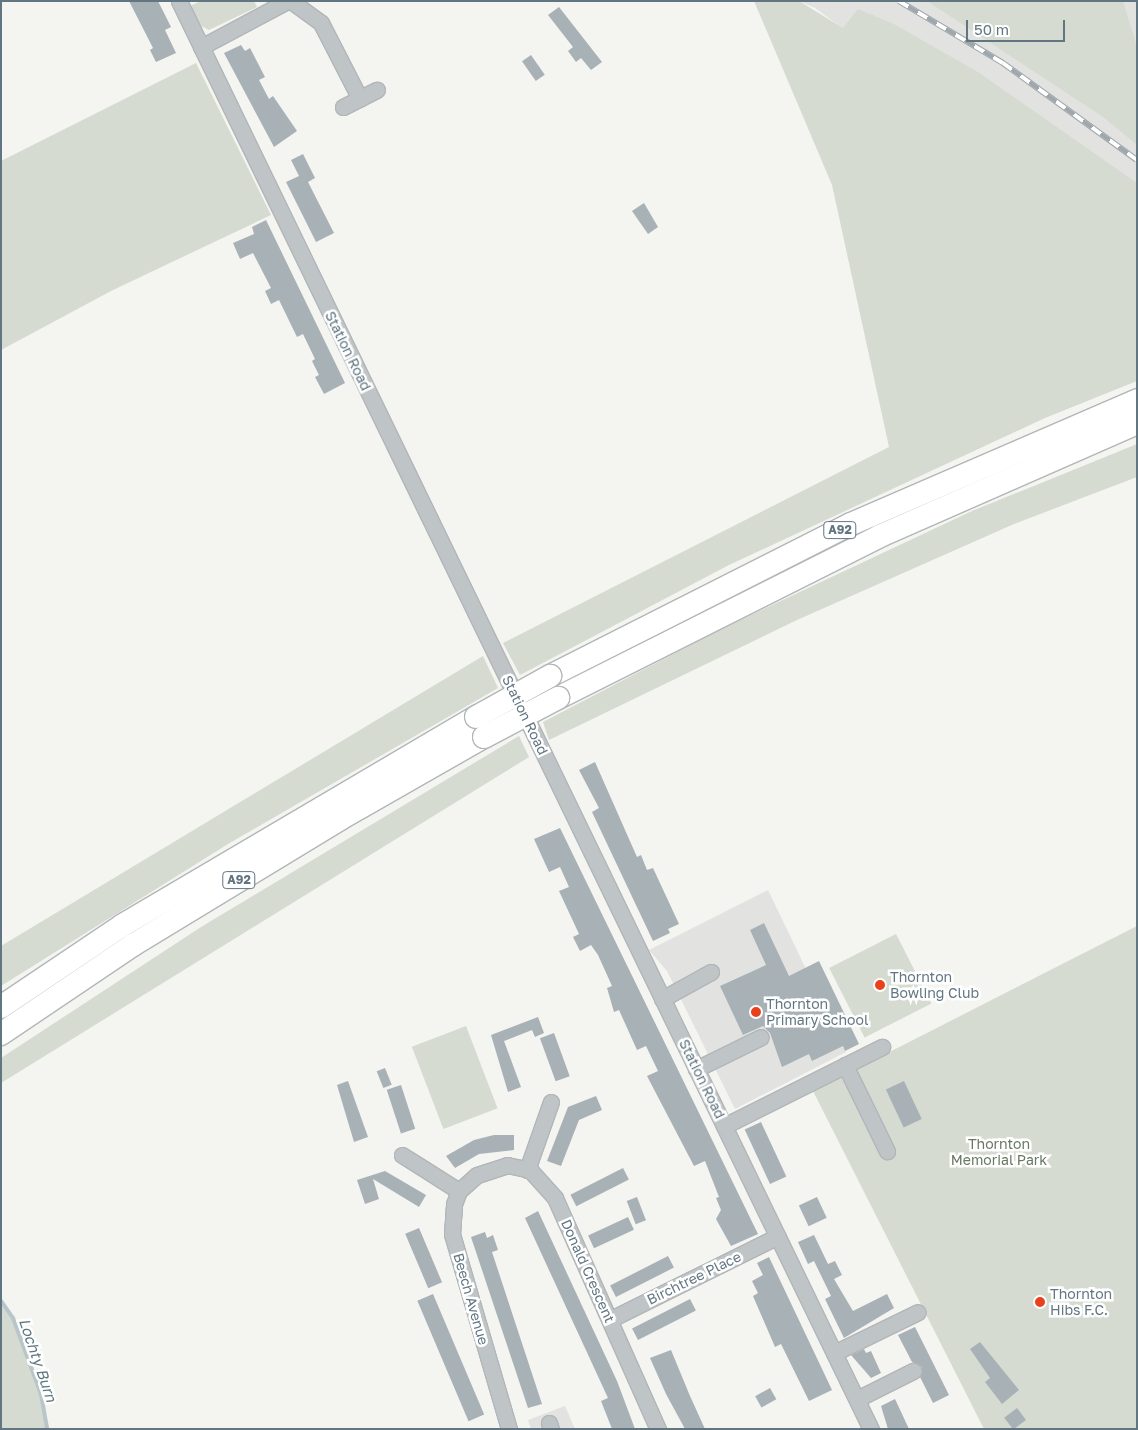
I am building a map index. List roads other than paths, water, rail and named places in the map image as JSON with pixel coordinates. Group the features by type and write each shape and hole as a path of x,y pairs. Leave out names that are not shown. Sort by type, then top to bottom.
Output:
{"highway":[{"name":"A92","path":"1,1034 133,945 340,819 480,727 550,676 851,524 1137,400"},
{"name":"A92","path":"1,1007 123,925 480,727 558,698 871,540 1137,423"}],"street":[{"name":"Station Road","path":"179,1 871,1429"},
{"path":"201,47 289,1 320,23 360,98"},
{"path":"343,107 377,90"},
{"path":"662,999 711,972"},
{"path":"696,1069 761,1037"},
{"path":"724,1126 882,1046"},
{"path":"845,1065 887,1151"},
{"path":"402,1155 459,1190 477,1176 507,1165 526,1170 551,1102"},
{"name":"Donald Crescent","path":"526,1170 555,1198 611,1319 658,1429"},
{"name":"Beech Avenue","path":"459,1190 452,1234 509,1429"},
{"name":"Birchtree Place","path":"611,1319 778,1236"},
{"path":"834,1353 918,1312"},
{"path":"857,1400 912,1371"}],"waterway":[{"name":"Lochty Burn","path":"1,1301 13,1318 41,1394 47,1429"}],"railway":[{"path":"899,1 1003,63 1137,160"}],"place":[{"name":"Thornton Bowling Club","path":"880,985"},
{"name":"Thornton Primary School","path":"756,1012"},
{"name":"Thornton Hibs F.C.","path":"1040,1302"}],"park label":[{"name":"Thornton Memorial Park","path":"999,1152"}]}
